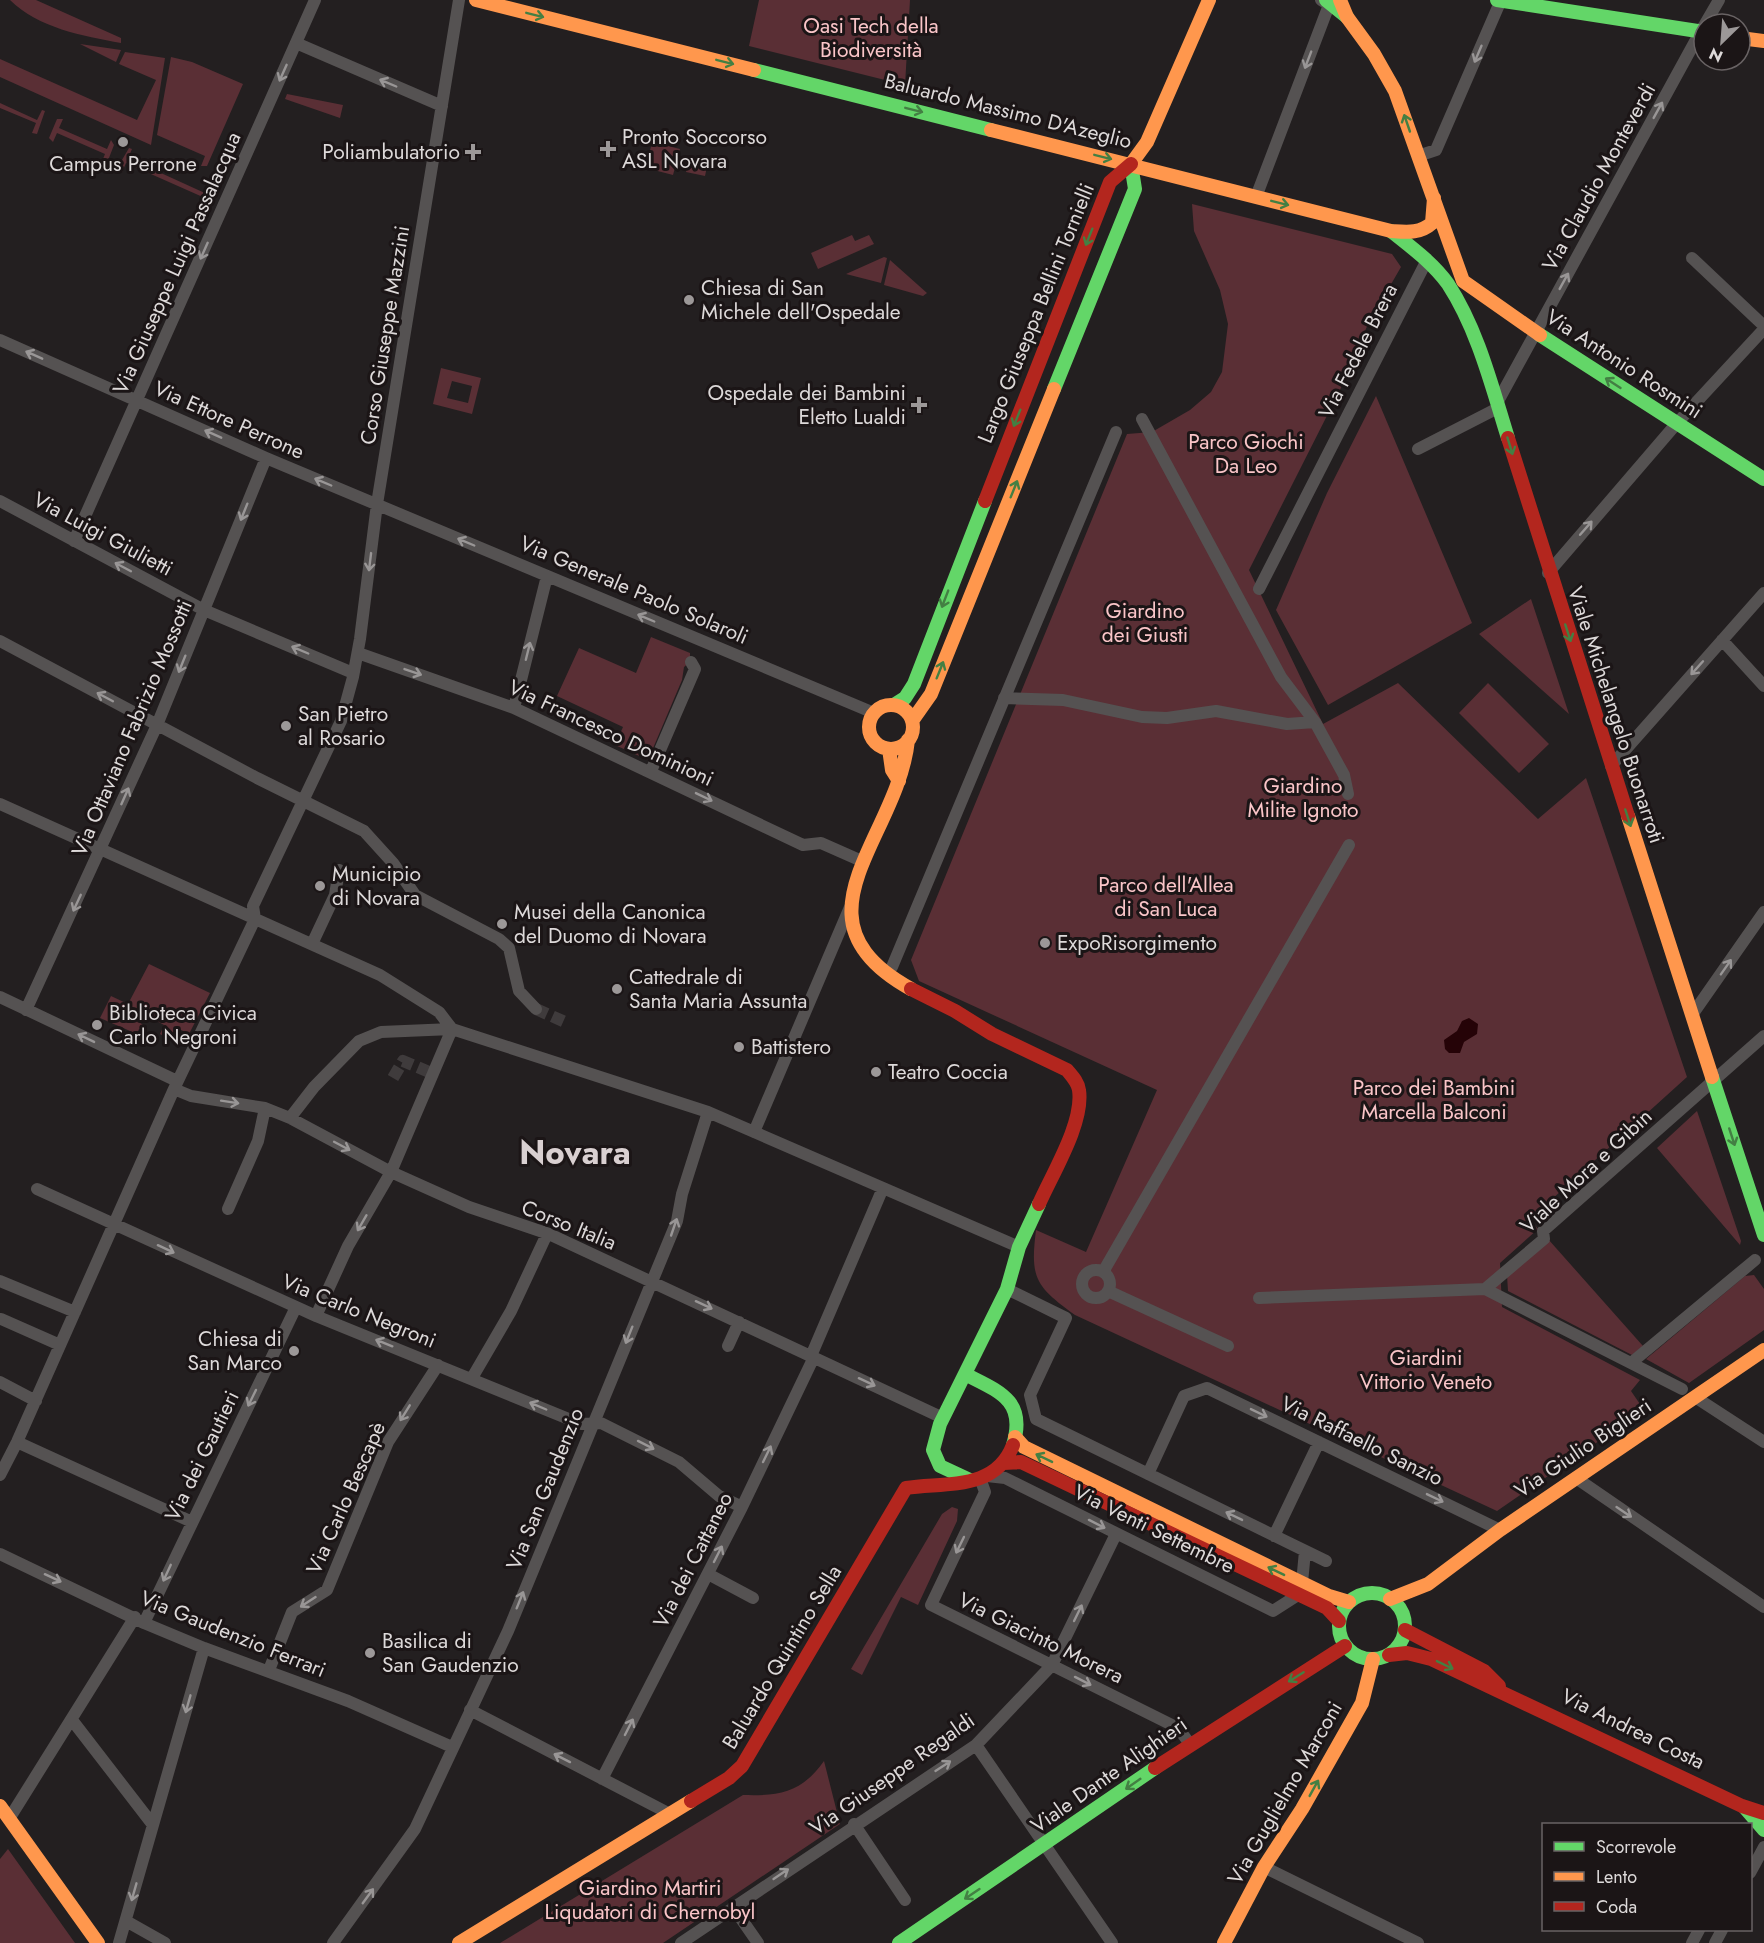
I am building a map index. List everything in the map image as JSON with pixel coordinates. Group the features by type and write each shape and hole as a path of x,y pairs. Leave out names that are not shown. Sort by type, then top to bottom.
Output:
{"street":[{"name":"Via Giuseppe Luigi Passalacqua","path":"74,541 315,0"},
{"name":"Corso Giuseppe Mazzini","path":"255,919 254,906 341,721 358,653 377,504 459,0"},
{"name":"Baluardo Massimo D'Azeglio","path":"476,0 1391,231 1427,229 1432,223 1434,198"},
{"name":"Largo Giuseppa Bellini Tornielli","path":"894,705 904,698 914,684 1111,181 1131,164 1149,139 1209,0"},
{"path":"1418,156 1436,150 1500,0 1692,26"},
{"path":"1256,197 1329,1 1347,17 1374,54 1395,91 1434,198"},
{"path":"296,43 442,106"},
{"name":"Via Claudio Monteverdi","path":"1497,406 1535,332 1692,48"},
{"path":"912,721 931,694 1135,189 1131,164"},
{"name":"Via Antonio Rosmini","path":"1434,198 1463,281 1535,332 1764,479"},
{"path":"1098,215 1108,213 1117,216 1120,224"},
{"name":"Viale Michelangelo Buonarroti","path":"1391,231 1427,260 1447,283 1461,307 1497,406 1548,573 1764,1235"},
{"path":"1548,573 1677,423 1759,342 1764,327 1692,258"},
{"name":"Via Fedele Brera","path":"1260,589 1427,260"},
{"name":"Via Ettore Perrone","path":"0,340 266,458 377,504"},
{"path":"1418,449 1497,406"},
{"path":"1142,419 1281,677 1315,722 1328,745 1344,776 1348,794"},
{"path":"892,967 1000,702 1116,432"},
{"name":"Via Ottaviano Fabrizio Mossotti","path":"26,1010 159,726 266,458"},
{"name":"Via Luigi Giulietti","path":"0,501 204,610 353,675"},
{"name":"Via Generale Paolo Solaroli","path":"377,504 874,713"},
{"path":"514,708 547,576"},
{"path":"1611,766 1764,593"},
{"path":"1722,640 1764,686"},
{"path":"0,641 364,831 393,862 415,895 499,939 509,948 519,991 536,1009"},
{"name":"Via Francesco Dominioni","path":"358,653 514,708 803,845 822,843 864,862"},
{"path":"651,771 696,666"},
{"path":"1000,702 1063,700 1142,717 1167,718 1216,711 1287,724 1315,722"},
{"path":"754,1132 850,907 864,862 905,766 908,740 913,728 912,721 905,710 894,705 879,708 874,713 869,724 871,736 878,745 896,748 908,740"},
{"path":"889,748 892,770 899,781"},
{"path":"0,804 380,975 440,1012 452,1029"},
{"path":"1103,1272 1349,845"},
{"path":"312,945 335,895 339,870"},
{"path":"850,907 850,930 856,943 875,966 901,986 957,1012 978,1028 1067,1070 1074,1078 1079,1090 1074,1124 1019,1247 1007,1289 943,1418 933,1450 934,1457 940,1466 975,1479 1004,1463 1017,1427 1009,1400 1002,1392 965,1374"},
{"path":"1692,1015 1764,912"},
{"path":"1,1472 20,1444 60,1345 175,1085 255,919"},
{"name":"Corso Italia","path":"0,997 175,1085 191,1096 265,1108 290,1118 391,1172 469,1207 548,1234 943,1418"},
{"path":"290,1118 314,1088 359,1041 381,1032 452,1029 708,1112 1019,1247"},
{"path":"316,1316 348,1246 391,1172 452,1029"},
{"name":"Viale Mora e Gibin","path":"1485,1289 1544,1239 1543,1232 1764,1036"},
{"path":"228,1209 258,1141 265,1108"},
{"name":"Via San Gaudenzio","path":"333,1943 415,1829 508,1631 677,1221 682,1194 708,1112"},
{"name":"Via dei Cattaneo","path":"602,1779 742,1507 813,1357 883,1188"},
{"name":"Via Carlo Negroni","path":"37,1189 316,1316 472,1378 581,1425 601,1423 679,1462 719,1496 742,1507"},
{"path":"472,1378 511,1311 548,1234"},
{"path":"1631,1363 1755,1260"},
{"path":"1094,1270 1103,1272 1109,1278 1108,1291 1096,1298 1087,1296 1082,1288 1085,1274 1094,1270"},
{"path":"0,1281 75,1312"},
{"path":"1007,1289 1066,1318 1030,1395 1035,1414 1148,1474 1326,1561"},
{"path":"1259,1298 1485,1289 1682,1389"},
{"path":"1108,1291 1228,1346"},
{"name":"Via dei Gautieri","path":"12,1815 72,1720 140,1620 192,1522 296,1307"},
{"path":"2,1319 60,1345"},
{"path":"728,1346 739,1322"},
{"name":"Via Giulio Biglieri","path":"1390,1599 1428,1584 1500,1530 1764,1350"},
{"name":"Via Carlo Bescapè","path":"269,1670 292,1612 327,1590 388,1442 438,1365"},
{"path":"0,1382 36,1401"},
{"name":"Via Raffaello Sanzio","path":"1148,1474 1184,1396 1207,1388 1500,1530"},
{"path":"1695,1397 1764,1442"},
{"name":"Via Venti Settembre","path":"1015,1437 1024,1448 1300,1589 1326,1608 1339,1621"},
{"path":"1274,1536 1318,1442"},
{"path":"20,1444 192,1522"},
{"name":"Via Venti Settembre","path":"1004,1463 1021,1462 1300,1589 1349,1602"},
{"name":"Via Venti Settembre","path":"975,1479 1005,1478 1273,1611 1300,1589"},
{"path":"1576,1478 1764,1607"},
{"name":"Baluardo Quintino Sella","path":"459,1943 729,1778 753,1751 906,1488 975,1479"},
{"name":"Via Giacinto Morera","path":"975,1479 985,1492 931,1605 1178,1728 1190,1744"},
{"name":"Via Giuseppe Regaldi","path":"681,1943 854,1824 976,1744 1052,1665 1116,1534"},
{"path":"1300,1589 1305,1551"},
{"name":"Via Gaudenzio Ferrari","path":"0,1554 204,1648 285,1676 452,1747"},
{"path":"708,1574 753,1598"},
{"name":"Via Giulio Biglieri","path":"1404,1625 1428,1584"},
{"path":"1368,1593 1390,1599 1402,1612 1404,1625 1398,1647 1389,1655 1373,1659 1357,1656 1345,1646 1339,1631 1339,1621 1349,1602 1368,1593"},
{"name":"Via Andrea Costa","path":"1404,1625 1484,1671 1504,1691"},
{"name":"Viale Dante Alighieri","path":"898,1943 1045,1845 1190,1744 1345,1646"},
{"path":"119,1943 204,1648"},
{"name":"Via Andrea Costa","path":"1389,1655 1407,1653 1431,1659 1504,1691 1742,1806 1758,1823"},
{"name":"Via Guglielmo Marconi","path":"1224,1943 1264,1867 1282,1836 1302,1809 1362,1703 1373,1659"},
{"path":"470,1710 670,1814"},
{"path":"72,1720 153,1825"},
{"path":"976,1744 1112,1943"},
{"path":"0,1806 12,1815 98,1943"},
{"path":"854,1824 905,1900"},
{"path":"1752,1869 1764,1847"},
{"path":"1264,1867 1418,1943"},
{"path":"733,1907 758,1943"},
{"path":"126,1921 165,1943"}],"green space":[{"path":"10,0 36,0 121,38 121,43 77,34 47,24 21,10"},
{"name":"Oasi Tech della Biodiversità","path":"759,0 910,0 905,85 749,46"},
{"path":"80,44 121,50 116,62"},
{"path":"125,52 165,58 151,145 0,77 0,59 137,120 156,80 119,64"},
{"path":"171,57 192,62 243,84 207,166 201,166 205,156 157,135"},
{"path":"287,94 343,105 340,118 285,99"},
{"path":"0,103 37,120 42,110 45,111 37,134 32,133 36,123 0,108"},
{"path":"57,119 63,119 59,128 107,149 111,140 114,145 107,163 101,164 105,154 57,133 53,142 49,138"},
{"path":"652,142 680,149 673,175 646,168"},
{"path":"129,148 132,149 128,158 207,194 205,198 126,163 122,172 119,171 119,165"},
{"path":"689,158 708,162 705,176 686,172"},
{"path":"1192,204 1392,254 1401,267 1368,324 1340,390 1249,570 1323,724 1398,683 1538,819 1586,778 1687,1077 1530,1219 1538,1229 1500,1263 1502,1307 1640,1380 1631,1391 1644,1410 1497,1511 1075,1315 1051,1296 1038,1280 1035,1270 1036,1230 1086,1252 1157,1090 919,981 911,960 1127,434 1152,432 1190,410 1211,392 1222,372 1228,324 1220,290 1194,231"},
{"path":"852,235 855,241 869,235 874,244 818,269 811,253"},
{"path":"884,257 887,258 881,283 846,274"},
{"path":"890,260 927,293 923,296 884,285"},
{"path":"441,368 481,378 472,414 433,404","holes":["452,381 472,386 468,403 447,398"]},
{"path":"1376,396 1472,623 1328,705 1276,610 1327,493"},
{"path":"1531,599 1569,714 1479,634"},
{"path":"651,637 690,653 690,662 684,667 682,680 648,760 615,745 623,727 557,696 579,648 636,673"},
{"path":"1488,683 1549,744 1519,773 1459,713"},
{"path":"149,964 210,993 189,1034 179,1029 172,1041 160,1034 164,1025 139,1011 135,1019 147,1028 145,1032 139,1029 137,1034 100,1018 111,996 128,1004"},
{"path":"1697,1111 1741,1241 1740,1245 1657,1148"},
{"path":"1548,1239 1643,1346 1632,1355 1508,1291 1507,1275"},
{"path":"1754,1275 1764,1289 1764,1330 1689,1383 1646,1359 1745,1276"},
{"path":"952,1507 958,1509 957,1521 918,1605 901,1597 862,1675 851,1669 942,1514"},
{"name":"Giardino Martiri Liqudatori di Chernobyl","path":"824,1761 840,1824 663,1943 500,1943 743,1795 768,1795 789,1790 807,1780"},
{"path":"8,1849 75,1943 0,1943 0,1859"}],"shaded area":[{"path":"1469,1018 1478,1024 1477,1034 1464,1042 1460,1053 1449,1053 1445,1049 1444,1040 1457,1031 1462,1021"}],"tunnel":[{"path":"536,1009 565,1022"},
{"path":"393,1078 403,1061 434,1074"}],"traffic: fast":[{"path":"1326,0 1347,17"},
{"path":"1497,0 1692,30"},
{"path":"754,70 991,130"},
{"path":"1054,389 1135,189 1131,164"},
{"path":"1391,231 1436,269 1459,302 1476,339 1508,438"},
{"path":"1540,335 1764,479"},
{"path":"894,705 905,698 914,684 985,501"},
{"path":"1712,1077 1764,1235"},
{"path":"970,1480 940,1466 933,1450 940,1424 1007,1289 1019,1247 1039,1204"},
{"path":"965,1374 998,1392 1013,1407 1016,1417 1013,1445"},
{"path":"1372,1593 1385,1596 1395,1603 1402,1613 1405,1626 1402,1639 1395,1649 1385,1656 1372,1659 1359,1656 1349,1649 1342,1639 1339,1626 1342,1613 1349,1603 1359,1596 1372,1593"},
{"path":"899,1943 1155,1768"},
{"path":"1745,1808 1764,1830"}],"traffic: slow":[{"path":"476,0 754,70"},
{"path":"1131,164 1147,142 1209,0"},
{"path":"1340,0 1347,17 1374,54 1395,91 1463,281 1540,335"},
{"path":"1752,40 1764,41"},
{"path":"991,130 1391,231 1413,232 1427,227 1432,223 1434,198"},
{"path":"912,721 931,694 1054,389"},
{"path":"891,705 906,712 913,727 906,742 891,749 876,742 869,727 876,712 891,705"},
{"path":"908,740 900,776 858,875 852,906 856,934 874,962 911,989"},
{"path":"889,749 892,770 899,781"},
{"path":"1628,816 1712,1077"},
{"path":"1390,1599 1428,1584 1500,1530 1764,1350"},
{"path":"1015,1437 1024,1447 1329,1596 1349,1602"},
{"path":"1224,1943 1264,1867 1302,1809 1362,1703 1373,1659"},
{"path":"459,1943 691,1801"},
{"path":"0,1806 98,1943"}],"traffic: jam":[{"path":"985,501 1110,182 1131,164"},
{"path":"1508,438 1628,816"},
{"path":"911,989 955,1011 992,1034 1067,1070 1076,1082 1079,1090 1077,1118 1066,1148 1039,1204"},
{"path":"691,1801 729,1778 742,1766 906,1488 968,1482 982,1477 995,1470 1005,1460 1013,1445"},
{"path":"1004,1463 1021,1462 1327,1608 1339,1621"},
{"path":"1405,1630 1484,1671 1499,1686"},
{"path":"1155,1768 1345,1646"},
{"path":"1389,1655 1407,1653 1431,1659 1742,1806 1764,1813"}],"place":[{"name":"Campus Perrone","path":"123,142"},
{"name":"Pronto Soccorso ASL Novara","path":"608,149"},
{"name":"Poliambulatorio","path":"473,152"},
{"name":"Chiesa di San Michele dell'Ospedale","path":"689,300"},
{"name":"Ospedale dei Bambini Eletto Lualdi","path":"919,405"},
{"name":"San Pietro al Rosario","path":"286,726"},
{"name":"Municipio di Novara","path":"320,886"},
{"name":"Musei della Canonica del Duomo di Novara","path":"502,924"},
{"name":"ExpoRisorgimento","path":"1045,943"},
{"name":"Cattedrale di Santa Maria Assunta","path":"617,989"},
{"name":"Biblioteca Civica Carlo Negroni","path":"97,1025"},
{"name":"Battistero","path":"739,1047"},
{"name":"Teatro Coccia","path":"876,1072"},
{"name":"Chiesa di San Marco","path":"294,1351"},
{"name":"Basilica di San Gaudenzio","path":"370,1653"}],"district":[{"name":"Novara","path":"575,1152"}],"park label":[{"name":"Parco Giochi Da Leo","path":"1246,454"},
{"name":"Giardino dei Giusti","path":"1145,623"},
{"name":"Giardino Milite Ignoto","path":"1303,798"},
{"name":"Parco dell'Allea di San Luca","path":"1166,897"},
{"name":"Parco dei Bambini Marcella Balconi","path":"1434,1100"},
{"name":"Giardini Vittorio Veneto","path":"1426,1370"}]}
